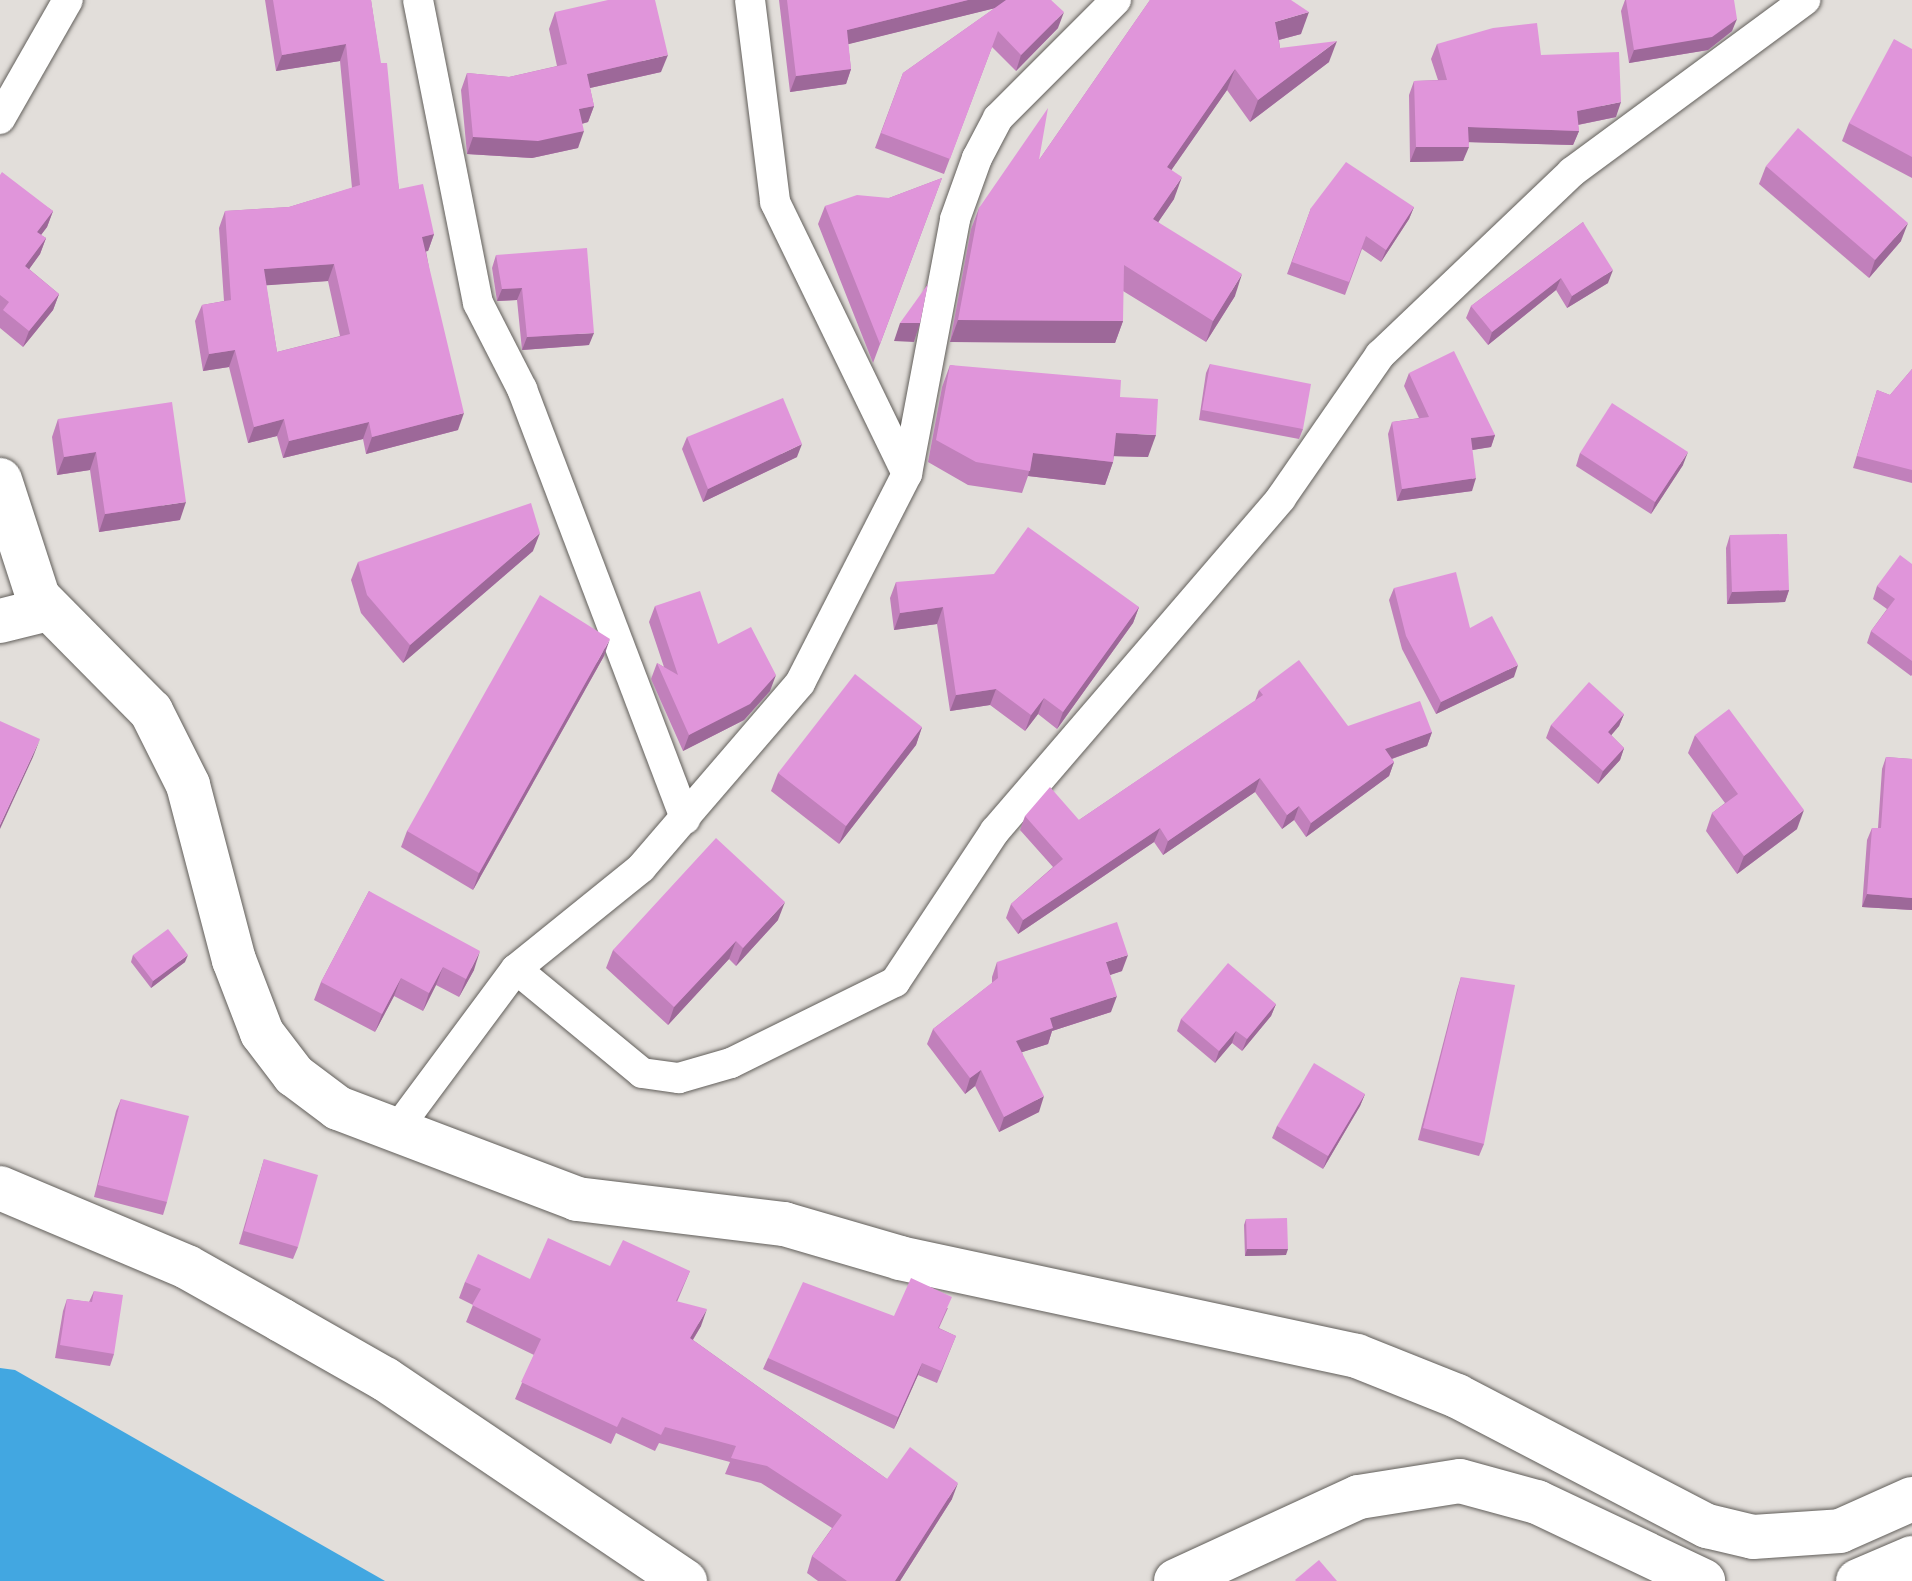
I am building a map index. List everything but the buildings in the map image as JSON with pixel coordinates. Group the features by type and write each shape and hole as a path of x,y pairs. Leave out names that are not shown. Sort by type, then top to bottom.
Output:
{"main road":[{"path":"0,480 27,575 48,609 109,664 158,724 188,785 234,960 271,1047 326,1101 394,1133 577,1199 784,1224 900,1258 1357,1356 1457,1396 1666,1510 1722,1530 1753,1537 1840,1531 1912,1499"},
{"path":"0,621 48,609"},
{"path":"0,1188 187,1267 359,1364 685,1581"},
{"path":"1176,1581 1359,1497 1460,1481 1537,1502 1703,1581"},
{"path":"1858,1581 1912,1558"}],"street":[{"path":"0,119 68,0"},
{"path":"418,0 478,303 522,389 685,819"},
{"path":"750,0 775,202 907,474"},
{"path":"394,1133 516,969 641,868 800,683 907,474 955,219 977,158 998,118 1116,0"},
{"path":"516,969 642,1073 679,1078 731,1063 895,982 995,831 1281,498 1380,355 1572,172 1805,0"}],"water":[{"path":"0,1368 15,1370 385,1581 0,1581"}]}
